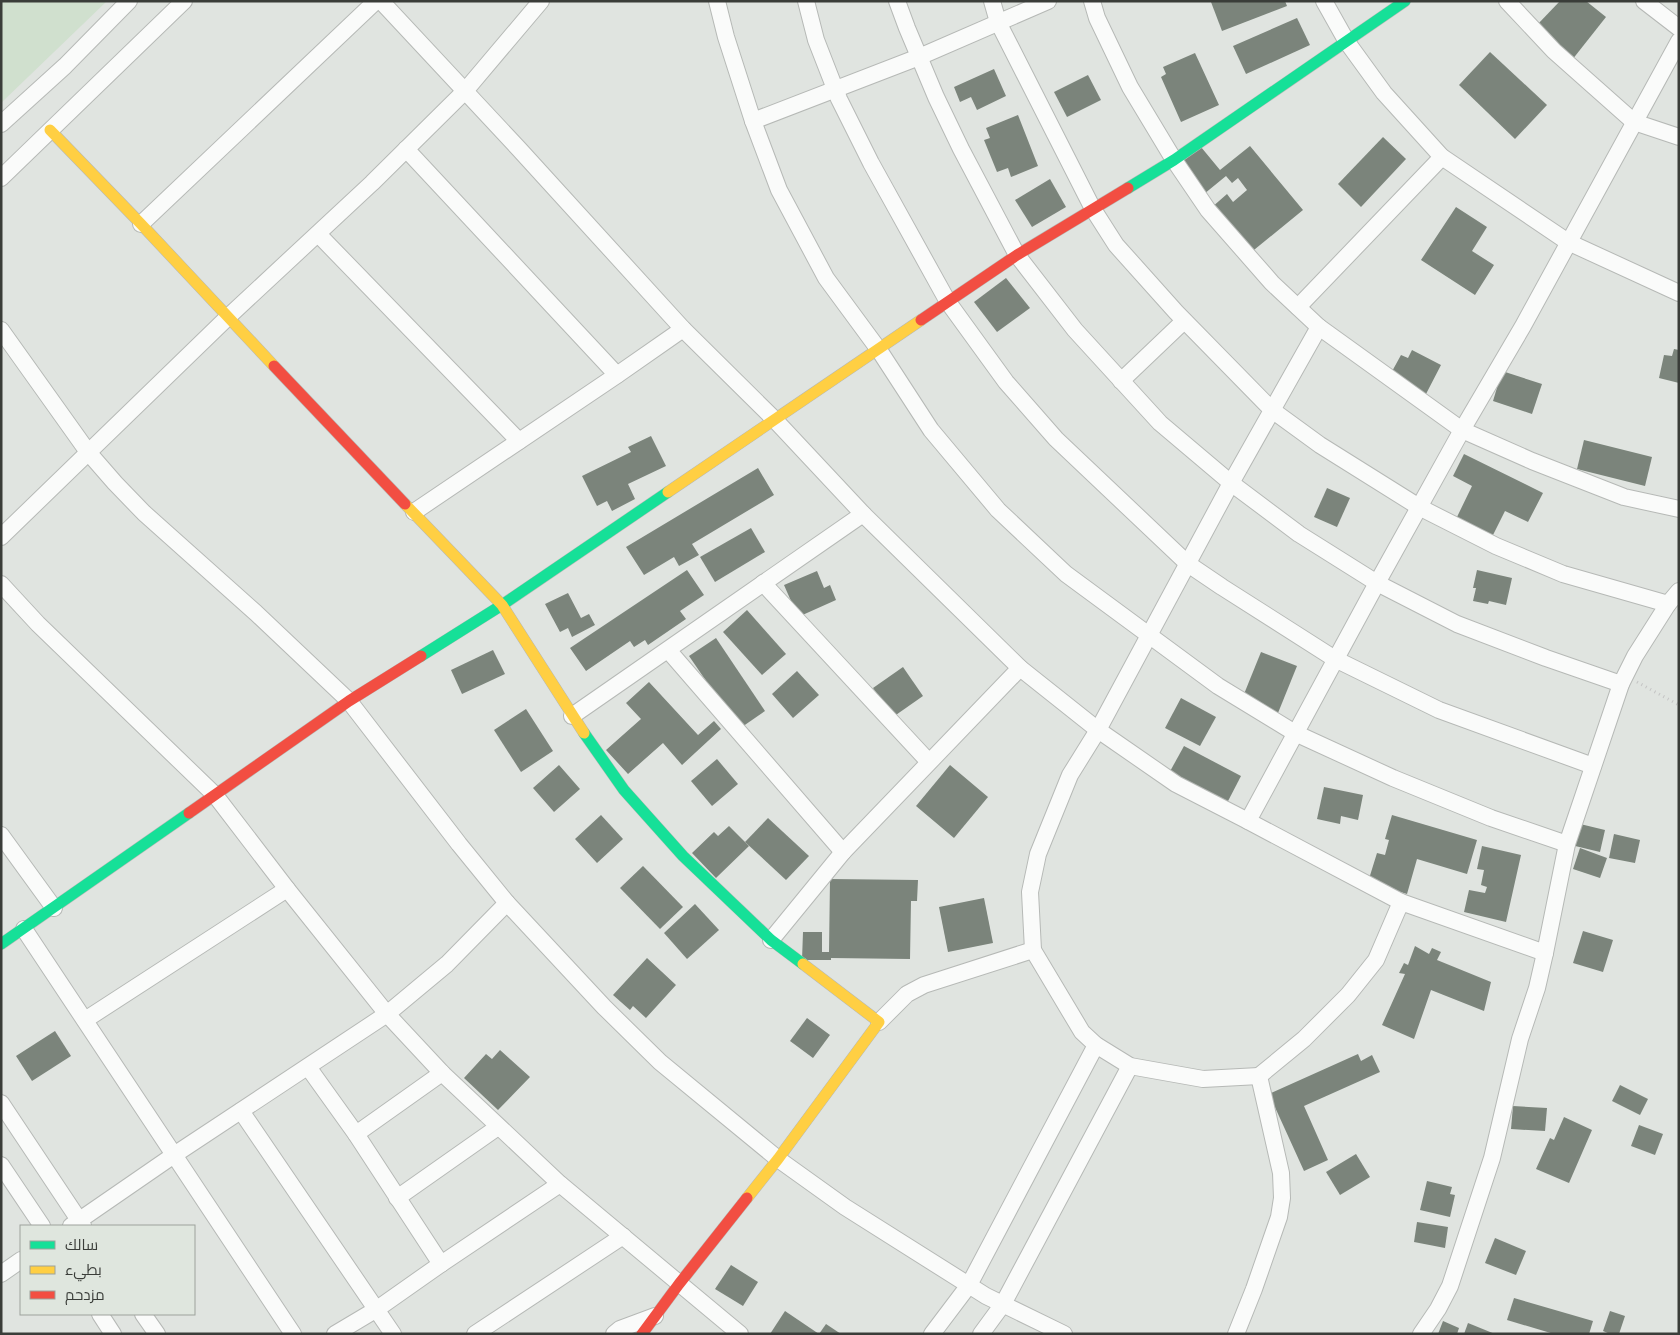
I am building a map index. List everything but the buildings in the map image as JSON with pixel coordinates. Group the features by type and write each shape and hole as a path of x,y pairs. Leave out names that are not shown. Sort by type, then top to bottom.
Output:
{"street":[{"path":"1,124 65,66 128,1"},
{"path":"1,178 184,1"},
{"path":"141,224 376,1"},
{"path":"381,1 683,328 775,420 863,514 1020,668 1098,730 1176,784 1400,902 1546,953"},
{"path":"1,537 465,91 541,1"},
{"path":"717,1 726,37 753,122 779,190 826,278 879,350 931,430 998,510 1066,574 1218,686 1295,733 1393,778 1492,818 1567,844"},
{"path":"806,1 816,40 835,89 871,163 948,302 1006,382 1056,439 1188,564 1335,659 1439,710 1593,766"},
{"path":"897,1 936,97 961,149 1018,254 1075,330 1160,423 1231,484 1299,534 1377,583 1457,624 1546,658 1623,680"},
{"path":"992,1 998,22 1092,209 1116,244 1184,321 1272,410 1320,445 1419,507 1496,546 1563,574 1674,598 1635,656 1623,680 1593,766 1567,844 1546,953 1537,988 1520,1039 1492,1158 1450,1286 1438,1309 1421,1334"},
{"path":"753,122 919,57 1048,1"},
{"path":"1092,1 1097,18 1130,88 1174,160 1208,210 1272,283 1319,327 1462,430 1532,461 1624,497 1679,509"},
{"path":"1324,1 1347,42 1384,93 1442,157 1568,242 1679,293"},
{"path":"1,944 24,930 349,701 502,605 1018,254 1174,160 1405,1"},
{"path":"1507,1 1554,51 1634,122 1679,137"},
{"path":"1644,1 1679,28"},
{"path":"1248,822 1335,659 1462,430 1523,326 1679,41"},
{"path":"50,130 502,605 572,716 624,790 683,856 771,940 879,1022"},
{"path":"406,149 617,375"},
{"path":"1298,308 1442,157"},
{"path":"318,234 519,441"},
{"path":"1121,381 1184,321"},
{"path":"1319,327 1231,484 1098,730 1070,775 1038,854 1030,892 1033,950 1082,1032 1096,1045 1130,1066 1203,1079 1259,1076 1304,1039 1348,995 1376,960 1400,902"},
{"path":"414,512 617,375 683,328"},
{"path":"1,330 88,452 144,513 256,613 349,701 507,903 604,1007 660,1062 778,1159 845,1207 986,1296 1064,1334"},
{"path":"572,716 863,514"},
{"path":"763,583 929,762"},
{"path":"1,584 38,624 215,795 387,1014 442,1073 560,1184 740,1334"},
{"path":"668,650 843,852"},
{"path":"771,940 843,852 1020,668"},
{"path":"1,834 54,908"},
{"path":"85,1020 287,889"},
{"path":"1,1104 78,1224 174,1155 387,1014 447,964 507,903"},
{"path":"24,930 293,1334"},
{"path":"642,1334 778,1159 879,1022 908,994 924,985 1033,950"},
{"path":"932,1334 969,1285 1096,1045"},
{"path":"981,1334 1003,1304 1130,1066"},
{"path":"308,1067 356,1134 441,1264"},
{"path":"356,1134 442,1073"},
{"path":"1236,1334 1279,1217 1282,1198 1281,1173 1259,1076"},
{"path":"241,1111 393,1334"},
{"path":"397,1198 498,1126"},
{"path":"1,1165 41,1225"},
{"path":"335,1334 377,1309 560,1184"},
{"path":"475,1334 623,1236"},
{"path":"1,1274 20,1261"},
{"path":"101,1315 113,1334"},
{"path":"145,1315 157,1334"},
{"path":"614,1334 620,1329 656,1316"}],"path":[{"path":"1623,680 1679,705"}],"green space":[{"path":"1,1 107,1 1,103"}],"traffic: fast":[{"path":"1128,188 1174,160 1405,1"},
{"path":"421,656 502,605 668,492"},
{"path":"584,733 624,790 683,856 771,940 803,964"},
{"path":"1,944 189,813"}],"traffic: slow":[{"path":"50,130 274,366"},
{"path":"668,492 921,320"},
{"path":"405,504 502,605 584,733"},
{"path":"747,1198 879,1022 803,964"}],"traffic: jam":[{"path":"921,320 1017,255 1128,188"},
{"path":"274,366 405,504"},
{"path":"189,813 349,701 421,656"},
{"path":"642,1334 747,1198"}]}
